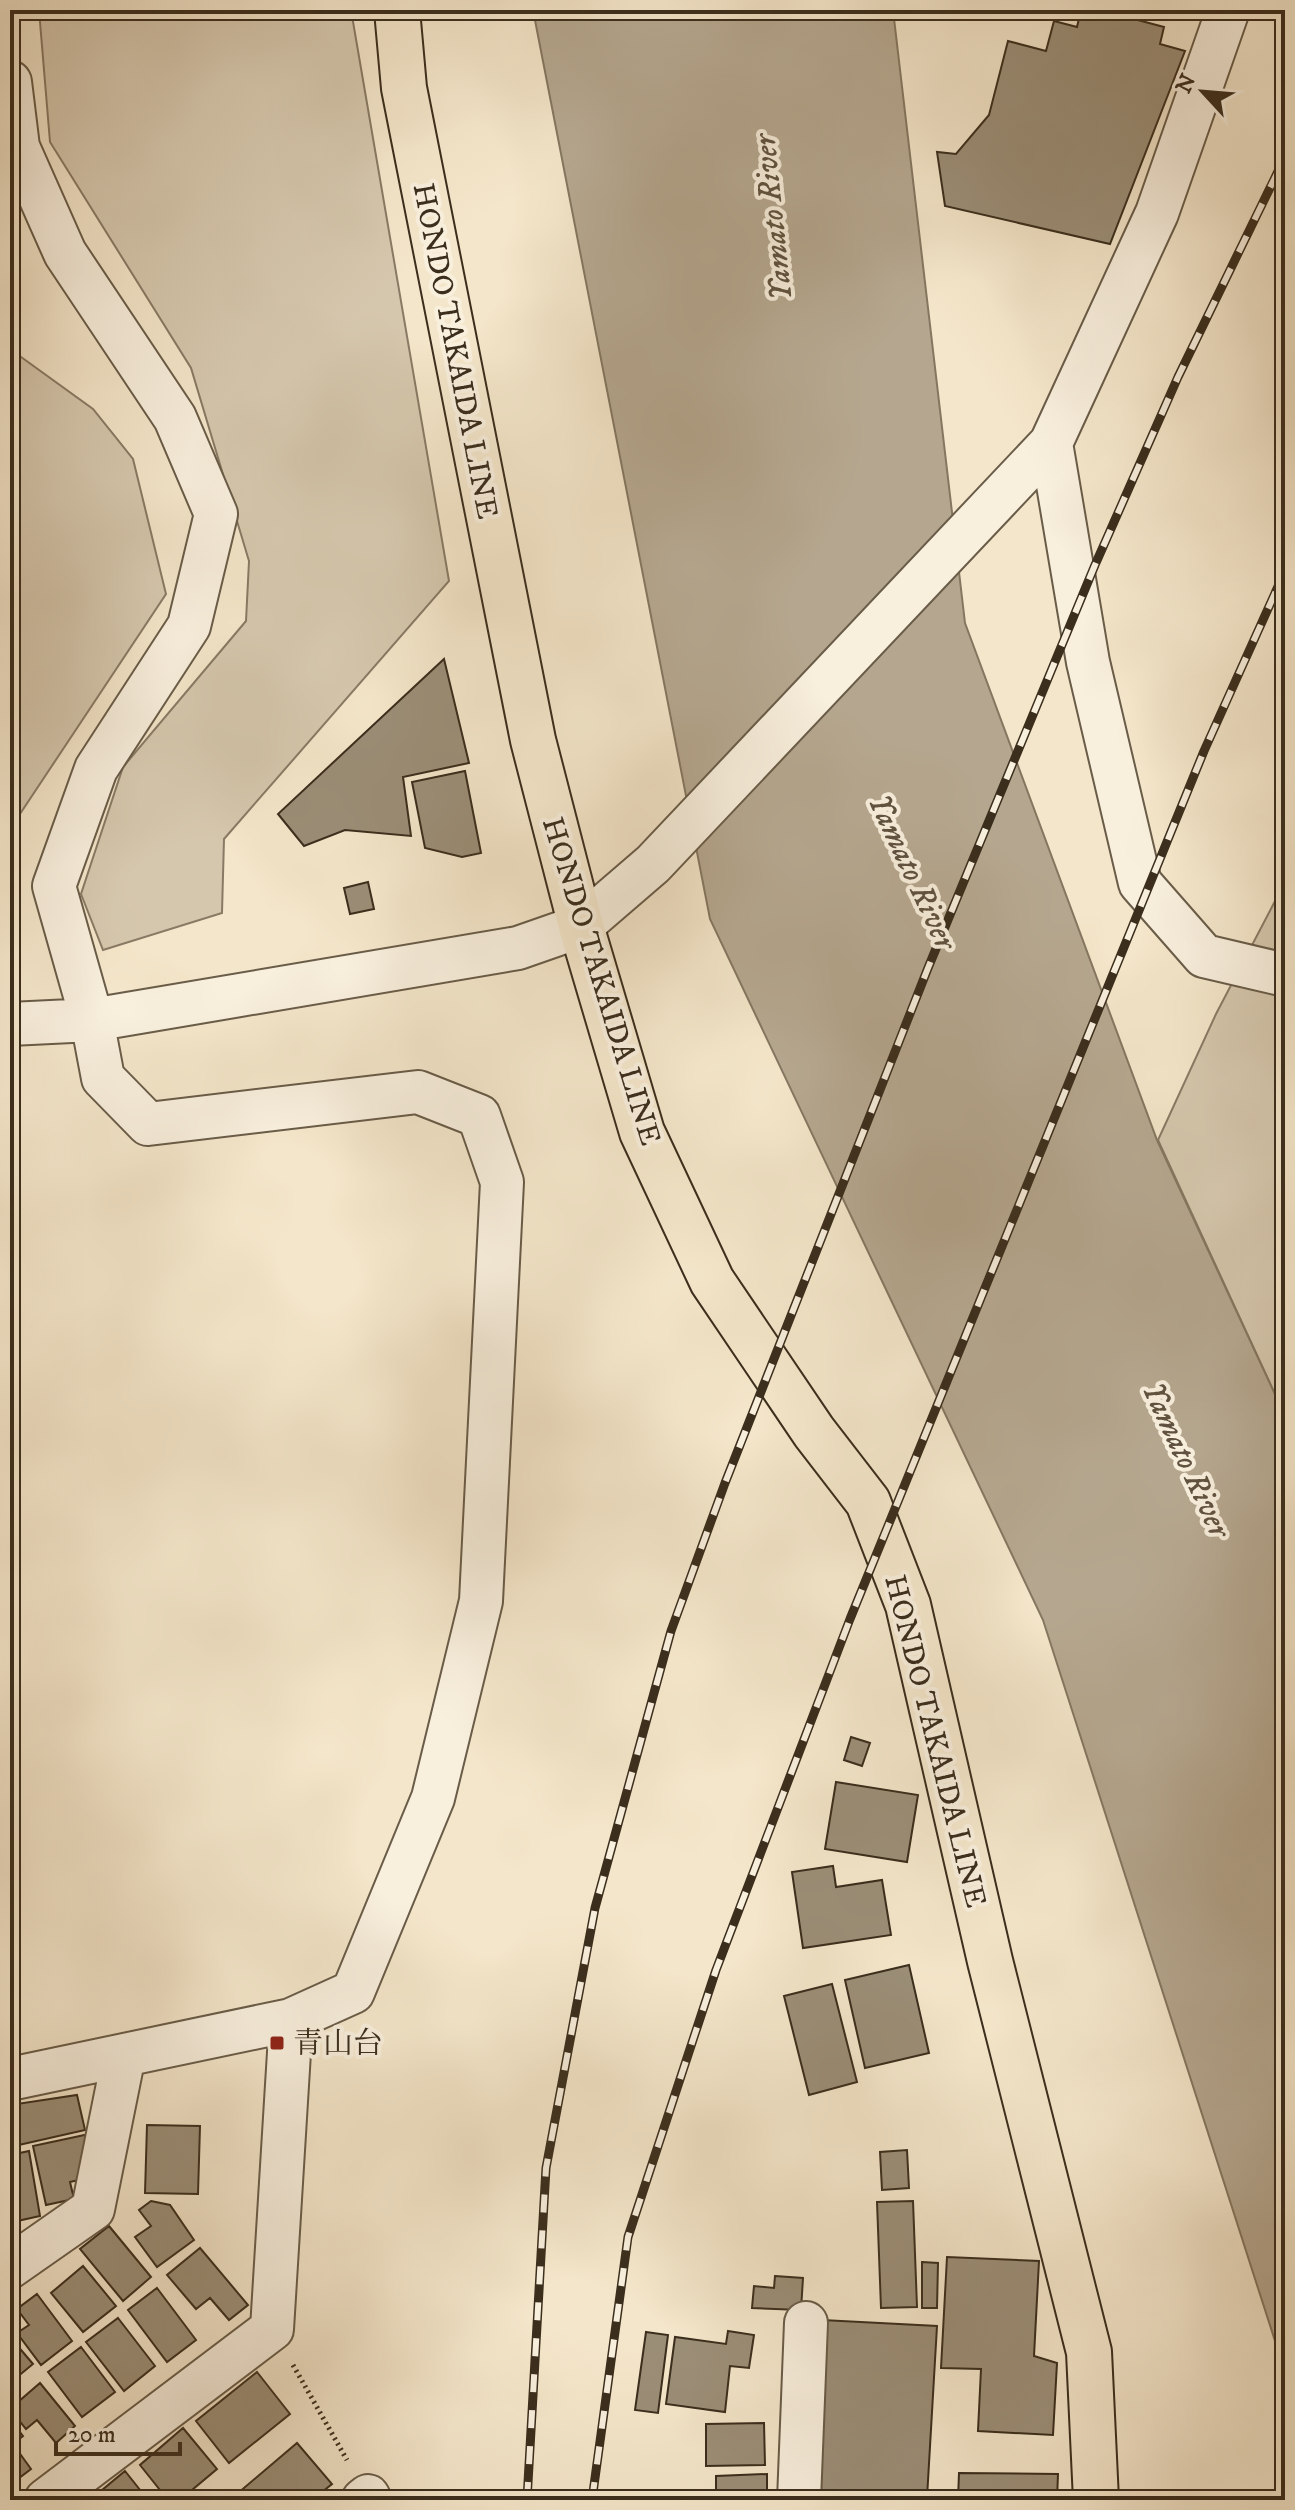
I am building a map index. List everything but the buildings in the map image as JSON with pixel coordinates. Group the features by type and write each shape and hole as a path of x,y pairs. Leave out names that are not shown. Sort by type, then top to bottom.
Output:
{"main road":[{"name":"HONDO TAKAIDA LINE","path":"397,10 404,88 530,725 581,926 642,1132 712,1281 814,1432 868,1502 908,1605 990,1961 1089,2352 1096,2500"}],"street":[{"path":"10,1024 92,1020 518,948 581,926 653,864 1037,456 1157,213 1228,10"},
{"path":"10,82 18,147 65,253 175,418 216,514 189,626 96,769 54,886 92,1020 103,1078 148,1124 418,1092 479,1116 502,1182 481,1601 433,1798 353,1992 291,2020 10,2079"},
{"path":"1037,456 1140,883 1204,956 1285,975"},
{"path":"46,2500 272,2329 291,2020"},
{"path":"10,2267 93,2209 124,2055"},
{"path":"799,2500 806,2323"}],"path":[{"path":"272,2329 367,2499"}],"shaded area":[{"path":"39,10 351,10 449,581 224,839 222,913 103,950 81,894 123,767 246,621 249,561 191,368 50,142"},
{"path":"10,349 93,409 133,459 166,594 10,829"},
{"path":"1285,882 1285,1416 1158,1140 1216,1014"}],"water":[{"name":"Yamato River","path":"533,10 893,10 965,623 1157,1140 1285,1416 1285,2372 1043,1620 710,919"}],"railway":[{"path":"527,2500 546,2168 595,1908 671,1631 725,1483 928,968 1095,565 1178,377 1285,157"},
{"path":"592,2500 628,2237 716,1970 850,1619 1204,751 1285,571"}],"place":[{"name":"青山台","path":"277,2043"}]}
